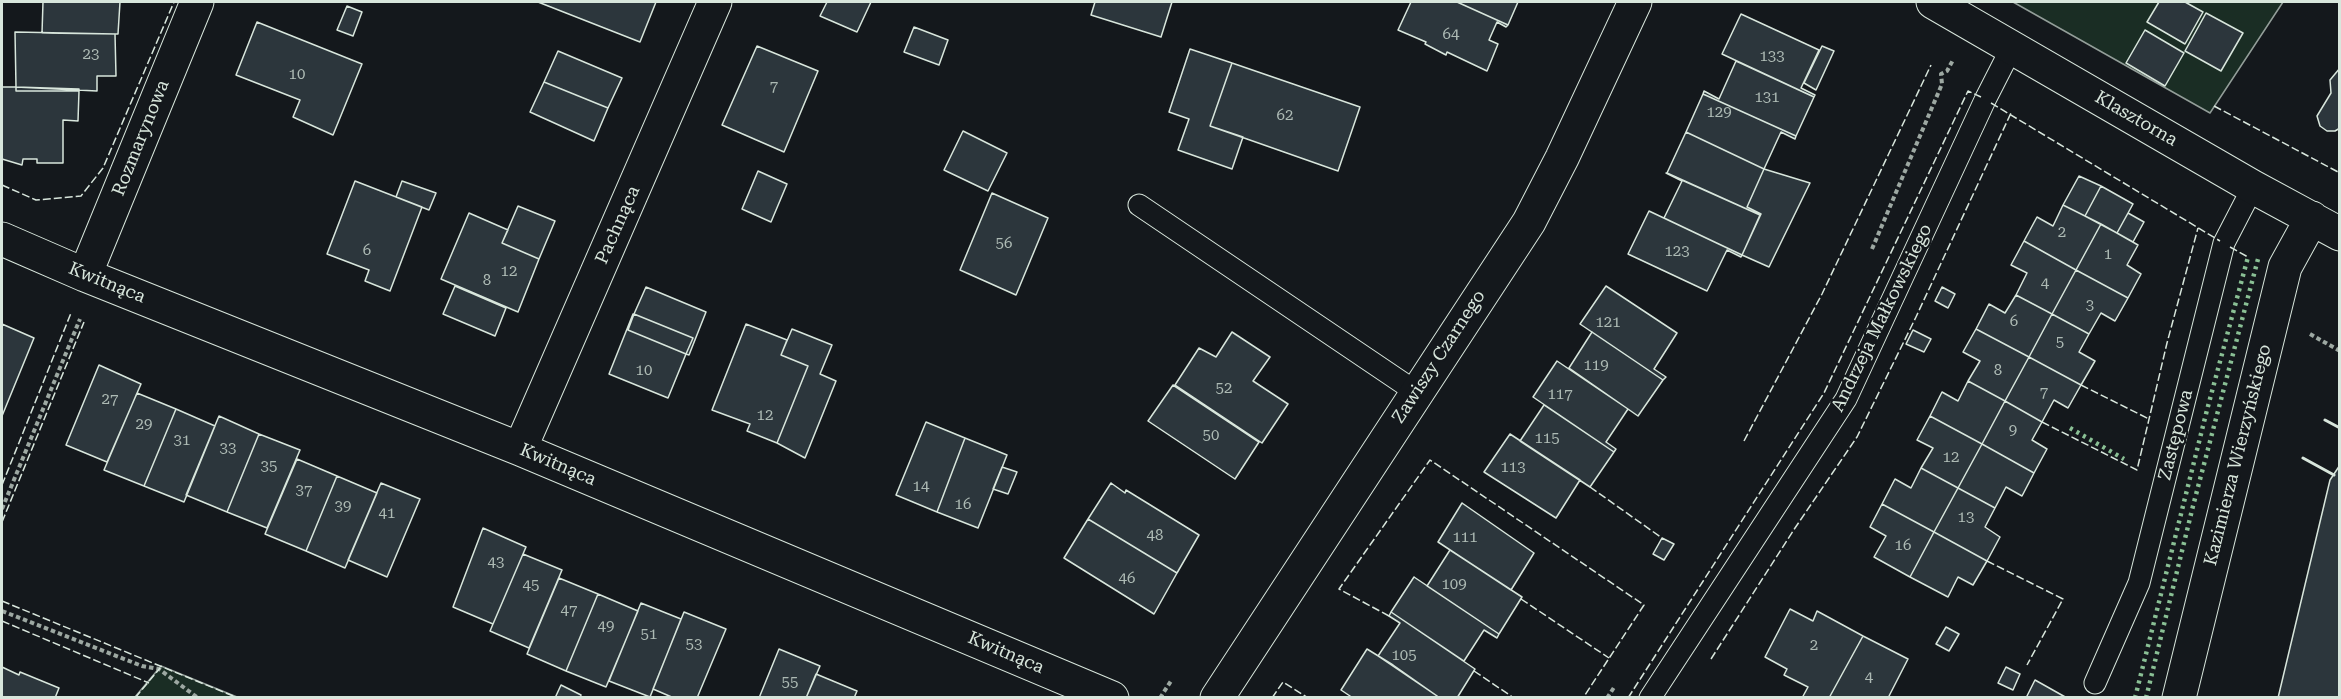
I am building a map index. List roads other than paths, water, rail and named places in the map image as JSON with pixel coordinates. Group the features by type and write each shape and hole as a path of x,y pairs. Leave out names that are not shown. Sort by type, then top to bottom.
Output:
{"street":[{"name":"Rozmarynowa","path":"85,275 197,2"},
{"name":"Pachnąca","path":"520,449 715,2"},
{"name":"Zawiszy Czarnego","path":"1217,698 1529,222 1562,158 1635,2"},
{"name":"Klasztorna","path":"1933,2 2253,187 2326,226"},
{"name":"Kazimierza Wierzyńskiego","path":"2180,698 2285,267 2326,226"},
{"name":"Kwitnąca","path":"2,238 85,275 520,449 1112,698"}],"lane":[{"name":"Andrzeja Małkowskiego","path":"1650,698 1846,399 1985,99 2012,47"},
{"name":"Zastępowa","path":"2095,682 2139,583 2224,243 2253,187"},
{"path":"1139,205 1416,392"}]}
